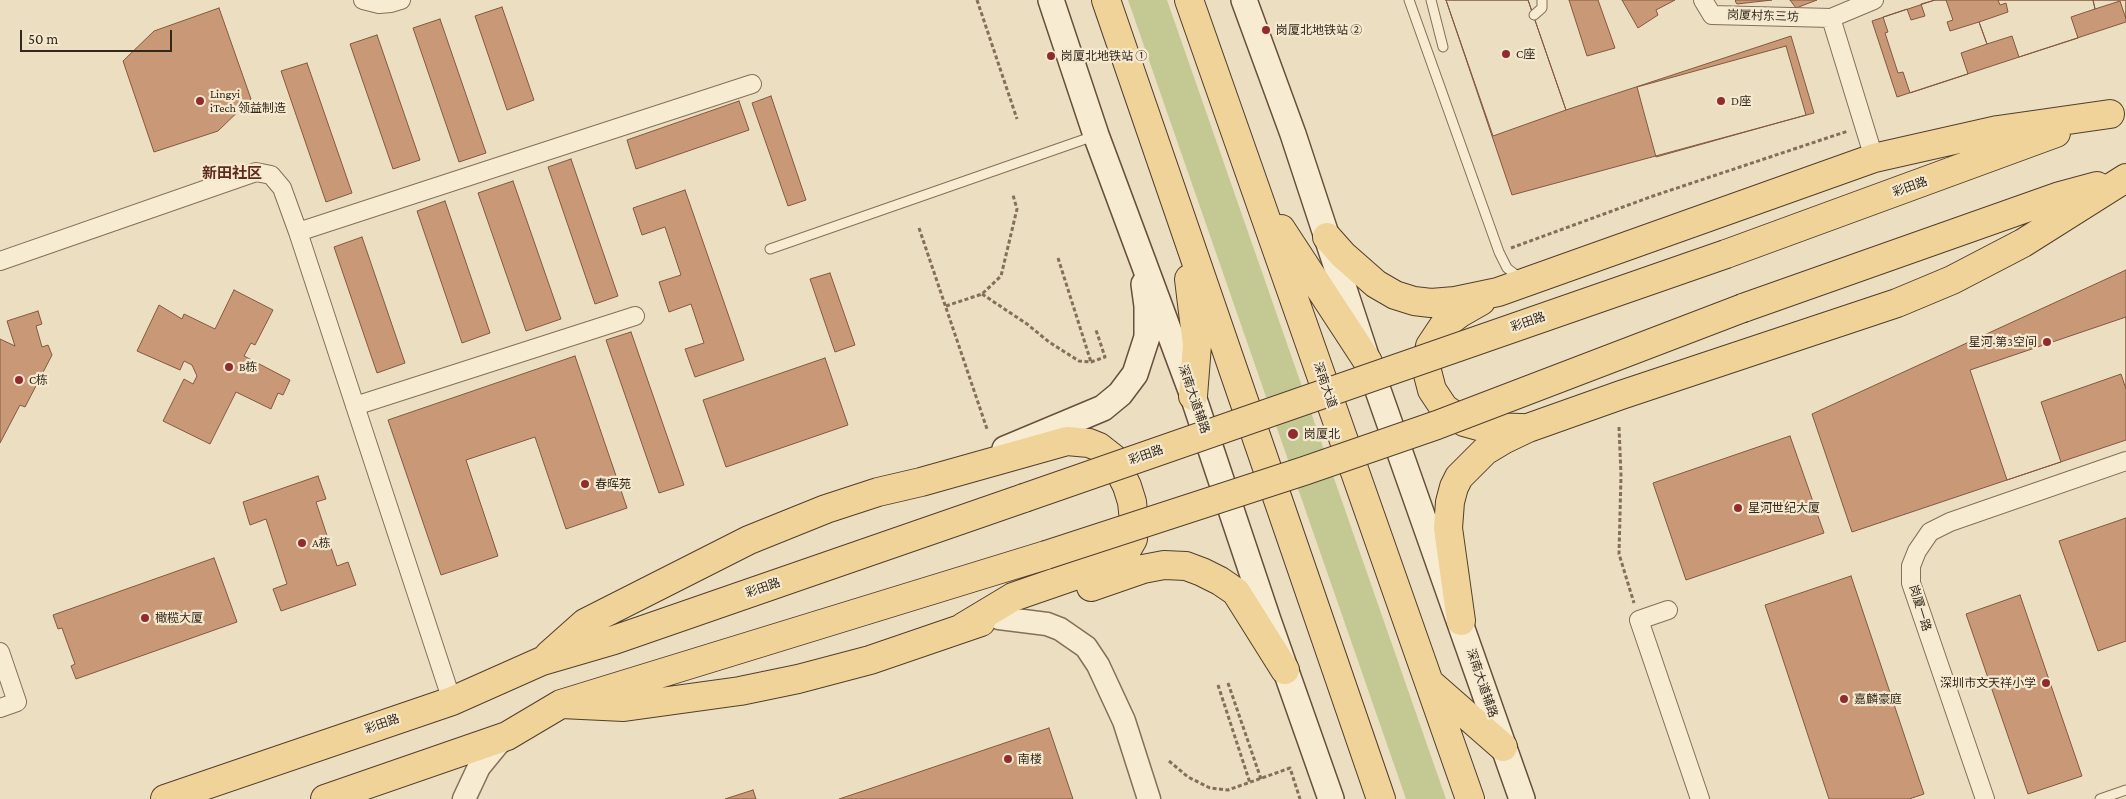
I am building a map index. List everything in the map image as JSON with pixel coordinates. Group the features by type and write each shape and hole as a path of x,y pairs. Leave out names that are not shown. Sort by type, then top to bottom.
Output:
{"main road":[{"name":"深南大道辅路","path":"1051,0 1096,135 1193,396 1332,799"},
{"path":"1106,0 1381,799"},
{"name":"深南大道","path":"1189,0 1470,799"},
{"name":"深南大道辅路","path":"1244,0 1293,134 1368,362 1461,621 1522,799"},
{"path":"1327,237 1343,256 1376,284 1395,295 1414,301 1431,303 1456,301 1498,292 1874,158 1998,130 2118,111"},
{"name":"彩田路","path":"165,799 452,700 542,661 614,640 1726,254 2118,111"},
{"path":"325,799 507,736 561,704 1046,555 1304,471 1437,425 1743,308 2060,196 2126,178"},
{"path":"1461,621 1448,528 1450,502 1459,477 1485,451 1528,428 1897,303 1952,280 2023,243 2126,178"},
{"path":"1253,181 1296,253 1368,362"},
{"path":"956,471 1103,408 1120,394 1135,374 1147,337 1147,306 1131,226"},
{"path":"1186,235 1198,346 1193,396"},
{"path":"1498,292 1460,313 1444,325 1430,346 1426,367 1432,390 1444,408 1464,422 1482,427 1528,428"},
{"path":"542,661 585,623 749,540 835,506 878,492 1067,441 1089,443 1099,447 1113,458 1119,468 1132,502 1133,539 1125,553 1113,561 1012,597 963,627"},
{"path":"561,704 624,707 740,691 798,679 870,660 963,627 999,618 1143,569 1164,565 1186,566 1220,581 1236,592 1286,670"},
{"path":"1429,682 1503,747"}],"street":[{"path":"363,0 379,4 401,0"},
{"name":"岗厦村东三坊","path":"1703,0 1712,15 1831,18"},
{"path":"1874,0 1831,18 1874,158"},
{"path":"298,232 752,84"},
{"path":"0,261 256,172 271,175 282,188 298,232 452,700"},
{"path":"355,406 635,316"},
{"name":"岗厦一路","path":"1985,799 1912,583 1911,566 1917,551 1930,532 1950,522 2126,461"},
{"path":"1668,610 1639,620 1700,799"},
{"path":"999,618 1047,624 1067,634 1086,647 1098,665 1120,713 1149,799"},
{"path":"0,652 17,702 0,708"},
{"path":"464,799 478,767 507,736"}],"lane":[{"path":"1410,0 1499,252 1507,268 1517,277 1528,281"},
{"path":"1431,0 1443,47"},
{"path":"1534,15 1542,8 1542,0"},
{"path":"770,250 1096,135"},
{"path":"2100,799 2126,790"}],"path":[{"path":"977,0 1017,119"},
{"path":"1508,239 1511,248 1653,196 1865,126"},
{"path":"946,306 982,294 1001,276 1017,209 1013,195"},
{"path":"919,228 987,429"},
{"path":"1058,258 1091,362"},
{"path":"982,294 1079,361 1091,362 1104,357 1096,330"},
{"path":"1619,427 1621,476 1619,554 1639,620"},
{"path":"1228,683 1261,779"},
{"path":"1218,685 1250,783"},
{"path":"1168,761 1188,777 1210,788 1228,790 1290,768 1300,799"}],"green space":[{"path":"1128,0 1167,0 1446,799 1406,799"}],"building":[{"path":"1446,0 1528,0 1566,110 1791,36 1814,113 1512,195"},
{"name":"C座","path":"1446,0 1528,0 1566,110 1493,136"},
{"path":"1569,0 1598,0 1615,48 1587,56"},
{"path":"1622,0 1675,0 1656,10 1658,15 1638,28"},
{"path":"1736,0 1772,0 1737,4"},
{"path":"1790,0 1817,0 1796,8"},
{"path":"1935,0 2126,0 2126,22 1897,97 1872,21"},
{"path":"1935,0 1946,0 1953,20 1947,22 1950,31 1979,22 1987,44 1961,53 1968,74 1910,93 1903,72 1898,73 1885,33 1888,32 1883,17 1907,9 1911,20 1925,16 1921,4"},
{"path":"1998,0 2093,0 2095,9 2071,17 2078,38 2019,57 2012,36 1987,44 1979,22 2008,12 2006,3 2000,5"},
{"path":"2093,0 2126,0 2126,19 2120,1 2095,9"},
{"path":"502,7 534,100 507,110 475,16"},
{"path":"219,8 251,99 218,131 154,152 123,61 154,31"},
{"path":"440,19 486,153 459,162 413,28"},
{"path":"377,35 420,160 393,169 350,44"},
{"name":"D座","path":"1786,46 1806,115 1656,157 1637,87"},
{"path":"307,63 352,193 326,202 281,71"},
{"path":"771,96 806,200 788,206 752,103"},
{"path":"739,101 749,130 636,169 627,140"},
{"path":"571,159 618,296 595,304 548,167"},
{"path":"513,181 561,319 526,331 478,193"},
{"path":"685,190 744,360 695,377 685,349 704,343 691,304 669,312 659,282 681,275 665,227 642,235 633,208"},
{"path":"445,201 490,333 462,343 417,211"},
{"path":"362,237 405,363 377,373 334,247"},
{"name":"星河·第3空间","path":"2126,270 2126,440 1852,532 1812,414"},
{"path":"830,273 855,345 835,352 810,279"},
{"name":"B栋","path":"234,290 273,310 255,345 251,343 244,356 290,380 283,395 278,393 271,409 236,392 210,444 163,421 184,379 193,384 197,376 192,365 184,361 180,370 137,351 159,305 182,319 184,314 215,329"},
{"name":"C栋","path":"38,311 42,324 36,326 42,347 48,345 52,355 25,407 20,405 0,443 0,339 15,346 7,321"},
{"path":"2126,317 2126,389 2121,374 2041,402 2061,462 2007,480 1970,370"},
{"path":"631,332 684,485 659,493 606,340"},
{"name":"春晖苑","path":"575,356 627,508 566,529 535,437 466,460 498,556 441,575 388,420"},
{"path":"825,358 848,425 726,467 703,400"},
{"name":"星河世纪大厦","path":"1790,436 1824,533 1686,580 1653,483"},
{"name":"A栋","path":"318,476 326,499 316,502 337,566 348,562 356,585 281,611 273,589 287,584 266,519 250,525 243,502"},
{"path":"2126,518 2126,641 2098,651 2059,541"},
{"name":"橄榄大厦","path":"214,558 237,622 76,679 71,666 75,664 62,628 58,629 53,615"},
{"name":"嘉麟豪庭","path":"1851,576 1924,794 1909,799 1829,799 1765,605"},
{"path":"2020,595 2082,776 2028,794 1966,614"},
{"name":"南楼","path":"1049,728 1073,799 839,799 866,790"},
{"path":"753,790 756,799 725,799"}],"place":[{"name":"岗厦北地铁站 ②","path":"1266,30"},
{"name":"C座","path":"1506,54"},
{"name":"岗厦北地铁站 ①","path":"1051,56"},
{"name":"Lingyi iTech 领益制造","path":"200,101"},
{"name":"D座","path":"1721,101"},
{"name":"星河·第3空间","path":"2047,342"},
{"name":"B栋","path":"229,367"},
{"name":"C栋","path":"19,380"},
{"name":"岗厦北","path":"1293,434"},
{"name":"春晖苑","path":"585,484"},
{"name":"星河世纪大厦","path":"1738,508"},
{"name":"A栋","path":"302,543"},
{"name":"橄榄大厦","path":"145,618"},
{"name":"深圳市文天祥小学","path":"2046,683"},
{"name":"嘉麟豪庭","path":"1844,699"},
{"name":"南楼","path":"1008,759"}],"district":[{"name":"新田社区","path":"232,173"}]}
